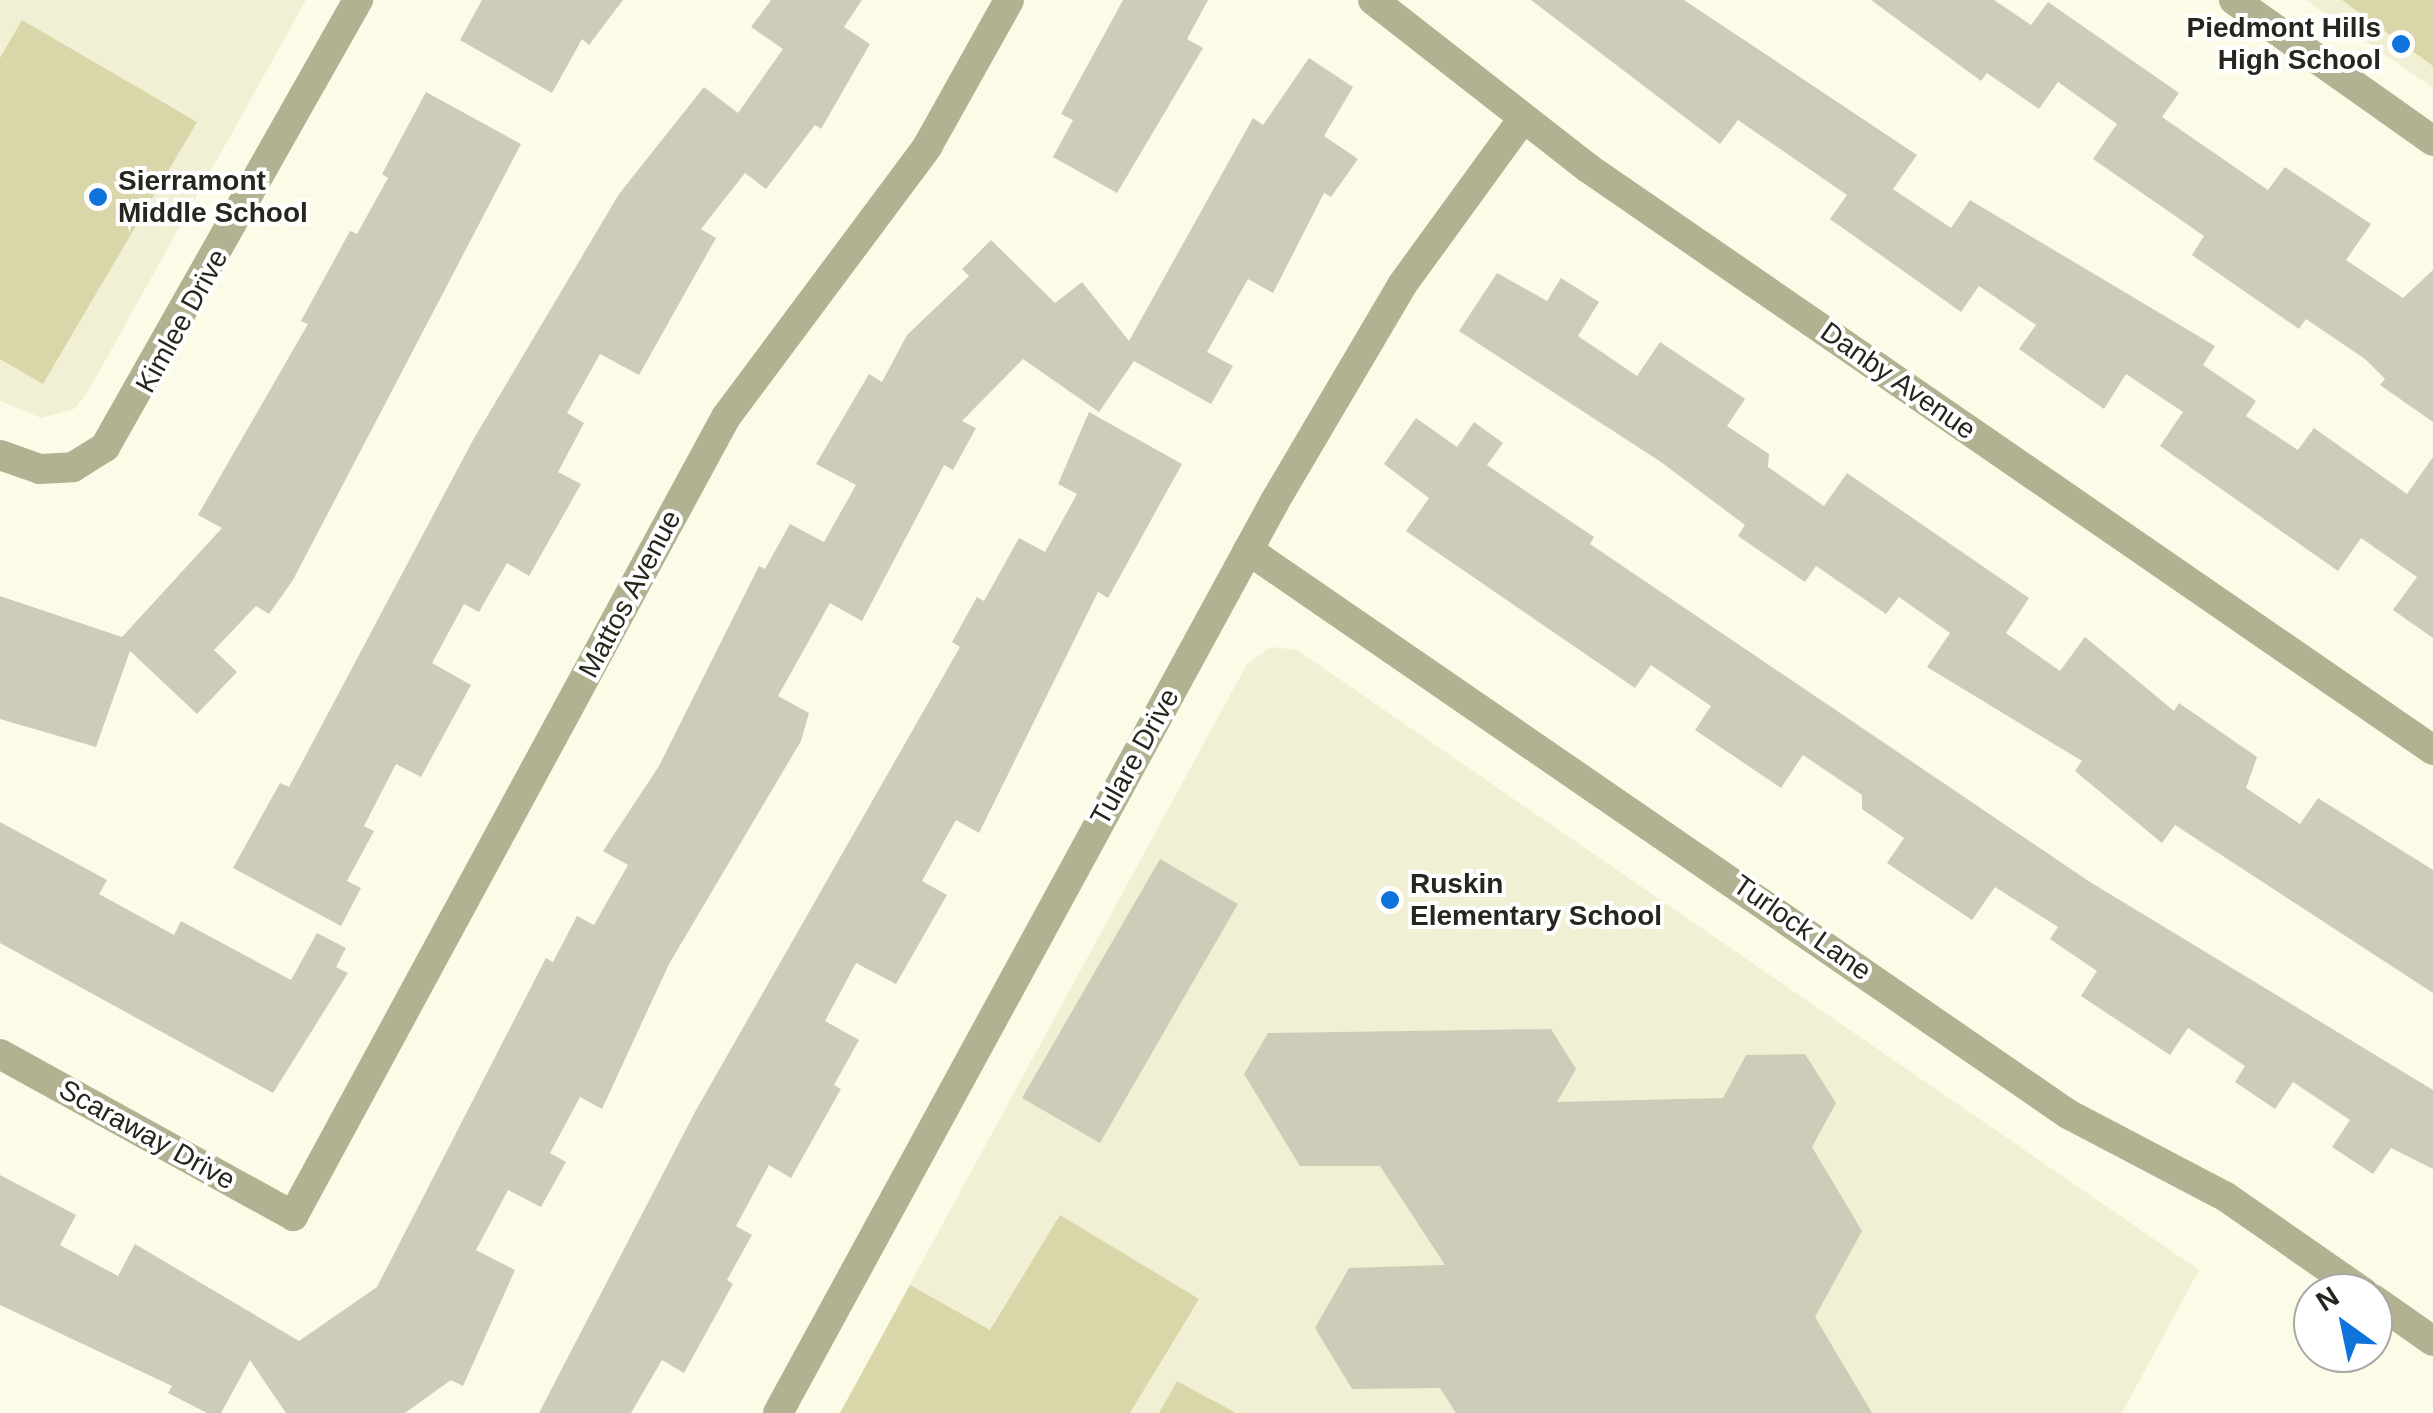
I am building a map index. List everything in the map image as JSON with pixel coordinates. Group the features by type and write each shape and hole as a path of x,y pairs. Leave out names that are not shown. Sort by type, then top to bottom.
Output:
{"street":[{"name":"Kimlee Drive","path":"0,455 40,469 72,467 105,446 130,412 358,0"},
{"name":"Mattos Avenue","path":"293,1216 726,418 927,147 1008,0"},
{"name":"Danby Avenue","path":"1374,0 1522,120 2433,750"},
{"path":"2234,0 2433,140"},
{"name":"Tulare Drive","path":"778,1413 1248,550 1402,284 1522,120"},
{"name":"Turlock Lane","path":"1248,550 2068,1114 2226,1198 2335,1273"},
{"name":"Scaraway Drive","path":"0,1054 293,1216"},
{"path":"2393,1313 2433,1341"}],"shaded area":[{"name":"Sierramont Middle School","path":"0,0 306,0 86,395 74,409 41,418 0,401"},
{"name":"Piedmont Hills High School","path":"2306,0 2433,0 2433,88"},
{"path":"2342,0 2433,0 2433,66"},
{"path":"22,20 197,122 43,384 0,359 0,58"},
{"name":"Ruskin Elementary School","path":"1271,647 1297,650 2199,1270 2122,1413 840,1413 1247,664"},
{"path":"1060,1215 1199,1299 1130,1413 840,1413 910,1285 990,1330"},
{"path":"1177,1381 1236,1413 1159,1413"}],"building":[{"path":"482,0 623,0 589,45 582,39 552,93 460,40"},
{"path":"771,0 862,0 844,27 870,44 821,129 815,125 766,189 745,173 701,229 716,238 639,375 600,354 567,413 584,423 558,472 581,484 529,576 507,563 479,612 464,604 432,663 471,685 421,777 396,764 364,826 374,831 347,881 361,888 341,926 233,868 280,783 289,787 473,440 619,194 704,87 738,113 783,49 751,27"},
{"path":"1123,0 1208,0 1187,39 1203,48 1117,193 1053,157 1073,120 1061,114"},
{"path":"1531,0 1684,0 1917,155 1893,189 1951,228 1970,200 2215,346 2203,365 2256,401 2246,416 2298,450 2314,428 2407,494 2433,457 2433,638 2393,610 2417,577 2361,538 2338,571 2160,446 2183,412 2126,374 2104,409 2019,349 2036,325 1979,286 1961,312 1830,219 1847,195 1738,120 1720,144"},
{"path":"1871,0 1994,0 2031,25 2048,2 2179,93 2162,117 2268,190 2285,167 2371,224 2346,260 2403,298 2433,270 2433,422 2380,385 2385,379 2365,359 2306,319 2299,329 2192,255 2204,236 2093,159 2117,124 2058,82 2039,109 1987,73 1981,81"},
{"path":"1309,58 1353,87 1324,136 1358,159 1331,197 1324,193 1273,293 1248,279 1207,352 1233,366 1211,404 1134,361 1099,412 1023,359 962,421 976,428 953,470 944,465 862,621 830,603 778,696 809,713 801,741 669,964 602,1109 580,1097 550,1153 566,1162 541,1207 508,1190 476,1250 515,1270 463,1386 451,1380 405,1413 286,1413 250,1360 221,1413 207,1413 168,1393 172,1386 0,1305 0,1175 76,1215 60,1245 118,1276 135,1244 299,1341 377,1287 546,958 553,962 577,916 594,925 628,865 603,851 659,766 759,566 765,569 790,524 824,542 856,485 816,464 869,374 882,382 907,335 969,276 962,269 991,240 1055,303 1082,282 1129,341 1253,118 1263,125"},
{"path":"426,92 521,144 293,580 269,614 256,606 214,650 237,672 197,714 130,651 96,747 0,719 0,596 122,637 222,528 198,515 308,324 301,321 350,231 357,234 388,178 382,174"},
{"path":"1497,273 1547,301 1561,278 1599,302 1578,336 1637,376 1660,342 1745,399 1727,426 1769,454 1768,467 1824,506 1847,473 2029,598 2006,633 2060,671 2085,637 2174,711 2179,703 2257,757 2246,788 2300,824 2318,798 2433,870 2433,993 2175,825 2162,843 2075,771 2082,761 1927,667 1950,633 1899,597 1886,614 1816,566 1805,582 1738,536 1745,525 1661,462 1459,331"},
{"path":"1089,412 1182,464 1108,598 1098,592 979,833 956,820 922,881 947,895 896,984 856,963 825,1021 859,1040 834,1085 841,1089 791,1178 769,1165 736,1226 752,1235 727,1280 733,1284 684,1373 662,1360 631,1413 539,1413 695,1112 960,647 952,642 977,597 984,601 1019,538 1045,552 1077,494 1058,484"},
{"path":"1416,418 1457,447 1474,422 1503,443 1487,465 1594,537 1590,544 2090,882 2433,1090 2433,1169 2391,1148 2373,1174 2332,1147 2350,1120 2293,1082 2275,1109 2235,1082 2245,1066 2188,1028 2170,1055 2081,996 2097,971 2050,939 2058,927 1995,887 1972,920 1887,863 1904,838 1862,809 1862,795 1803,755 1781,788 1695,730 1711,706 1651,665 1635,688 1406,531 1429,498 1384,464"},
{"path":"0,822 107,880 99,894 174,935 181,921 291,980 317,933 346,948 336,967 348,973 273,1093 0,943"},
{"path":"1160,859 1238,904 1100,1143 1022,1098"},
{"path":"1551,1029 1576,1069 1557,1102 1723,1098 1746,1055 1805,1054 1836,1103 1812,1147 1862,1231 1815,1317 1872,1413 1456,1413 1440,1388 1352,1389 1315,1328 1349,1268 1445,1265 1380,1166 1300,1166 1244,1074 1268,1033"}],"place":[{"name":"Piedmont Hills High School","path":"2401,44"},
{"name":"Sierramont Middle School","path":"98,197"},
{"name":"Ruskin Elementary School","path":"1390,900"}]}
